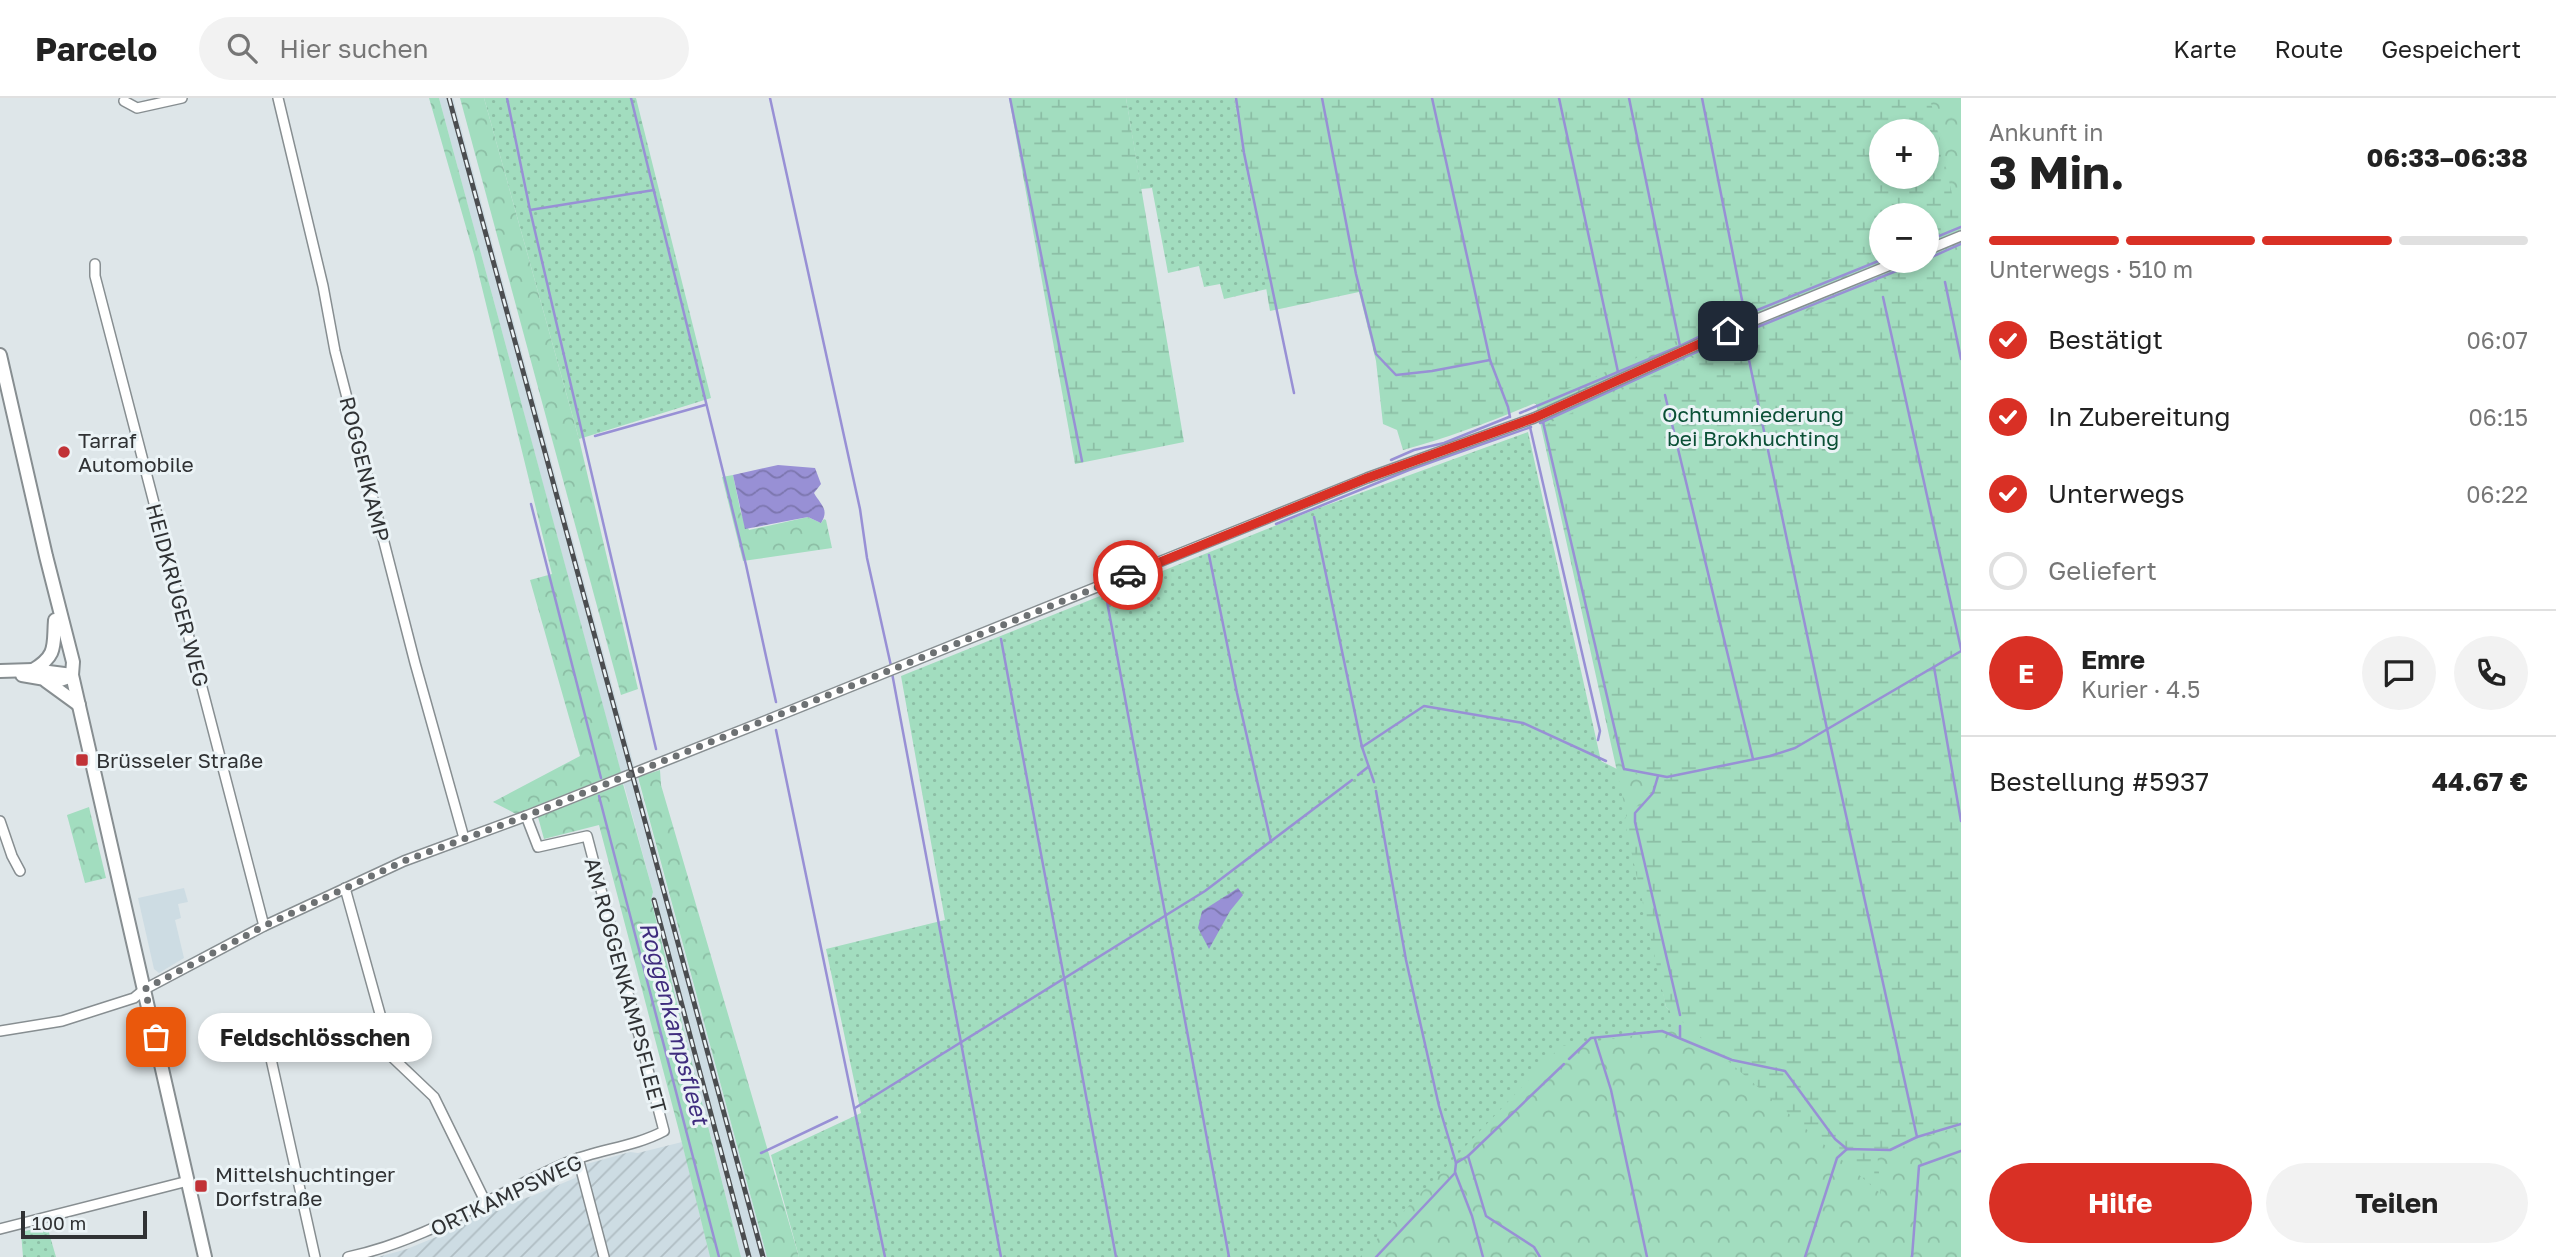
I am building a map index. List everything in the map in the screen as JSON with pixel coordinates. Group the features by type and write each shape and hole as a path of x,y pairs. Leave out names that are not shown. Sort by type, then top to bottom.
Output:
{"main road":[{"path":"0,355 73,662 72,676"},
{"path":"46,556 55,620 79,705 205,1257"},
{"path":"33,670 50,658 54,646 55,620"},
{"path":"5,671 33,670 72,676"},
{"path":"5,671 46,681 72,676"},
{"path":"46,681 79,705"}],"street":[{"path":"124,101 137,108 182,98"},
{"name":"ROGGENKAMP","path":"278,98 323,286 335,351 412,652 464,838"},
{"path":"1939,245 1961,236"},
{"name":"HEIDKRUGER WEG","path":"95,264 95,276 264,926"},
{"path":"0,1031 62,1021 134,998 145,989 264,926 404,861 526,816 1367,478 1534,418 1728,331 1871,273"},
{"name":"AM ROGGENKAMPSFLEET","path":"526,816 538,847 587,836 664,1131"},
{"path":"0,821 20,871"},
{"path":"345,888 392,1057 434,1097 485,1201"},
{"path":"269,1050 315,1257"},
{"name":"ORTKAMPSWEG","path":"348,1257 411,1240 485,1201 578,1158 648,1140 664,1131"},
{"path":"578,1158 604,1257"},
{"path":"0,1229 188,1181"}],"shaded area":[{"path":"439,98 453,98 767,1257 741,1257 651,899 653,892"},
{"path":"184,888 188,902 178,904 181,918 175,920 184,958 159,973 154,969 138,898"},
{"path":"682,1142 710,1257 378,1257 407,1249 484,1211 532,1196 575,1178 583,1165"}],"green space":[{"path":"429,98 439,98 621,772 516,814 493,802 580,756 530,580 552,574 474,255"},
{"path":"460,98 484,98 579,439 638,689 621,695"},
{"path":"484,98 636,98 711,398 579,439"},
{"path":"1009,98 1126,98 1184,442 1075,464"},
{"path":"1126,98 1234,98 1267,289 1224,299 1220,284 1204,287 1199,266 1168,273 1152,188 1141,189"},
{"path":"1234,98 1930,98 1935,119 1869,119 1869,189 1939,189 1939,137 1955,207 1961,205 1961,224 1939,233 1939,203 1869,203 1869,262 1498,418 1403,450 1397,430 1383,424 1376,361 1359,292 1270,311"},
{"name":"Ochtumniederung bei Brokhuchting","path":"1444,98 1961,98 1961,1257 1360,1257 1561,1046 1674,1030 1536,404 1516,396"},
{"path":"1961,248 1961,1126 1917,1140 1890,1153 1877,1152 1881,1194 1666,1007 1624,819 1651,792 1655,779 1631,773 1621,753 1545,425 1685,361 1900,273 1939,273 1939,257"},
{"path":"1528,432 1601,761 1621,771 1666,1007 1961,1257 799,1257 771,1155 861,1113 826,949 945,920 901,676 1319,508"},
{"path":"733,475 741,513 749,530 808,517 821,523 824,519 832,548 743,561 722,477"},
{"path":"660,770 661,785 799,1257 767,1257 638,777"},
{"path":"623,784 653,892 651,900 741,1257 710,1257 599,825 544,839 538,817"},
{"path":"89,807 106,878 85,883 67,815"},
{"path":"47,1226 56,1257 23,1257 21,1232"}],"water":[{"path":"778,465 815,468 821,484 814,493 825,514 821,523 808,517 745,529 733,475"},
{"path":"1238,888 1243,895 1230,911 1209,949 1198,928 1202,911"}],"waterway":[{"path":"507,98 530,210 656,749"},
{"path":"631,98 746,565 776,702"},
{"path":"770,98 860,509 867,558 891,666"},
{"path":"1010,98 1082,461"},
{"path":"1236,98 1244,153 1294,393"},
{"path":"1322,98 1356,274 1376,354 1396,375 1490,360"},
{"path":"1432,98 1490,360 1510,417"},
{"path":"1559,98 1618,372"},
{"path":"1629,98 1680,346"},
{"path":"1702,98 1745,315"},
{"path":"530,210 654,190"},
{"path":"1939,236 1961,227"},
{"path":"1939,254 1961,244"},
{"path":"1520,413 1680,346 1745,315 1869,265"},
{"path":"1540,423 1703,349 1891,273"},
{"path":"1945,282 1961,359"},
{"path":"1883,297 1961,649"},
{"path":"1746,346 1917,1137"},
{"path":"1665,395 1753,759"},
{"path":"595,436 705,405"},
{"path":"1391,460 1414,450 1444,443 1509,417"},
{"path":"1543,422 1624,769 1667,777 1770,756 1795,748 1961,651"},
{"path":"1530,427 1600,731 1598,740"},
{"path":"1276,524 1409,470 1531,427"},
{"name":"Roggenkampsfleet","path":"531,504 601,778"},
{"path":"1314,517 1362,747 1374,782"},
{"path":"1209,555 1271,842"},
{"path":"1106,596 1229,1257"},
{"path":"1001,639 1116,1257"},
{"path":"1934,667 1961,821"},
{"path":"892,673 1001,1257"},
{"path":"1362,747 1424,706 1523,723 1606,761"},
{"path":"776,730 885,1257"},
{"path":"1358,775 1368,767"},
{"path":"1658,776 1653,793 1635,813 1635,822 1680,1015"},
{"path":"855,1108 1205,891 1352,780"},
{"path":"1376,791 1406,960 1439,1106 1456,1163 1455,1172 1472,1216 1483,1257"},
{"name":"Roggenkampsfleet","path":"599,796 719,1257"},
{"path":"1680,1026 1680,1037"},
{"path":"1569,1059 1591,1038 1662,1031 1732,1060 1785,1071 1835,1139 1847,1149"},
{"path":"1595,1039 1611,1090 1647,1257"},
{"path":"1456,1163 1468,1156 1564,1064"},
{"path":"761,1153 837,1117"},
{"path":"1805,1257 1837,1158 1847,1149 1890,1150 1917,1137 1961,1124"},
{"path":"1912,1257 1919,1166 1961,1151"},
{"path":"1468,1156 1486,1216 1534,1247 1540,1257"},
{"path":"1376,1257 1455,1173"}],"railway":[{"path":"449,98 763,1257"},
{"path":"654,900 749,1257"}],"way so far":[{"path":"156,1037 145,989 264,926 404,861 526,816 1128,575"}],"place":[{"name":"Tarraf Automobile","path":"64,452"},
{"name":"Brüsseler Straße","path":"82,760"},
{"name":"Feldschlösschen","path":"156,1037"},
{"name":"Mittelshuchtinger Dorfstraße","path":"201,1186"}],"route":[{"path":"1128,575 1367,478 1534,418 1728,331"}]}
